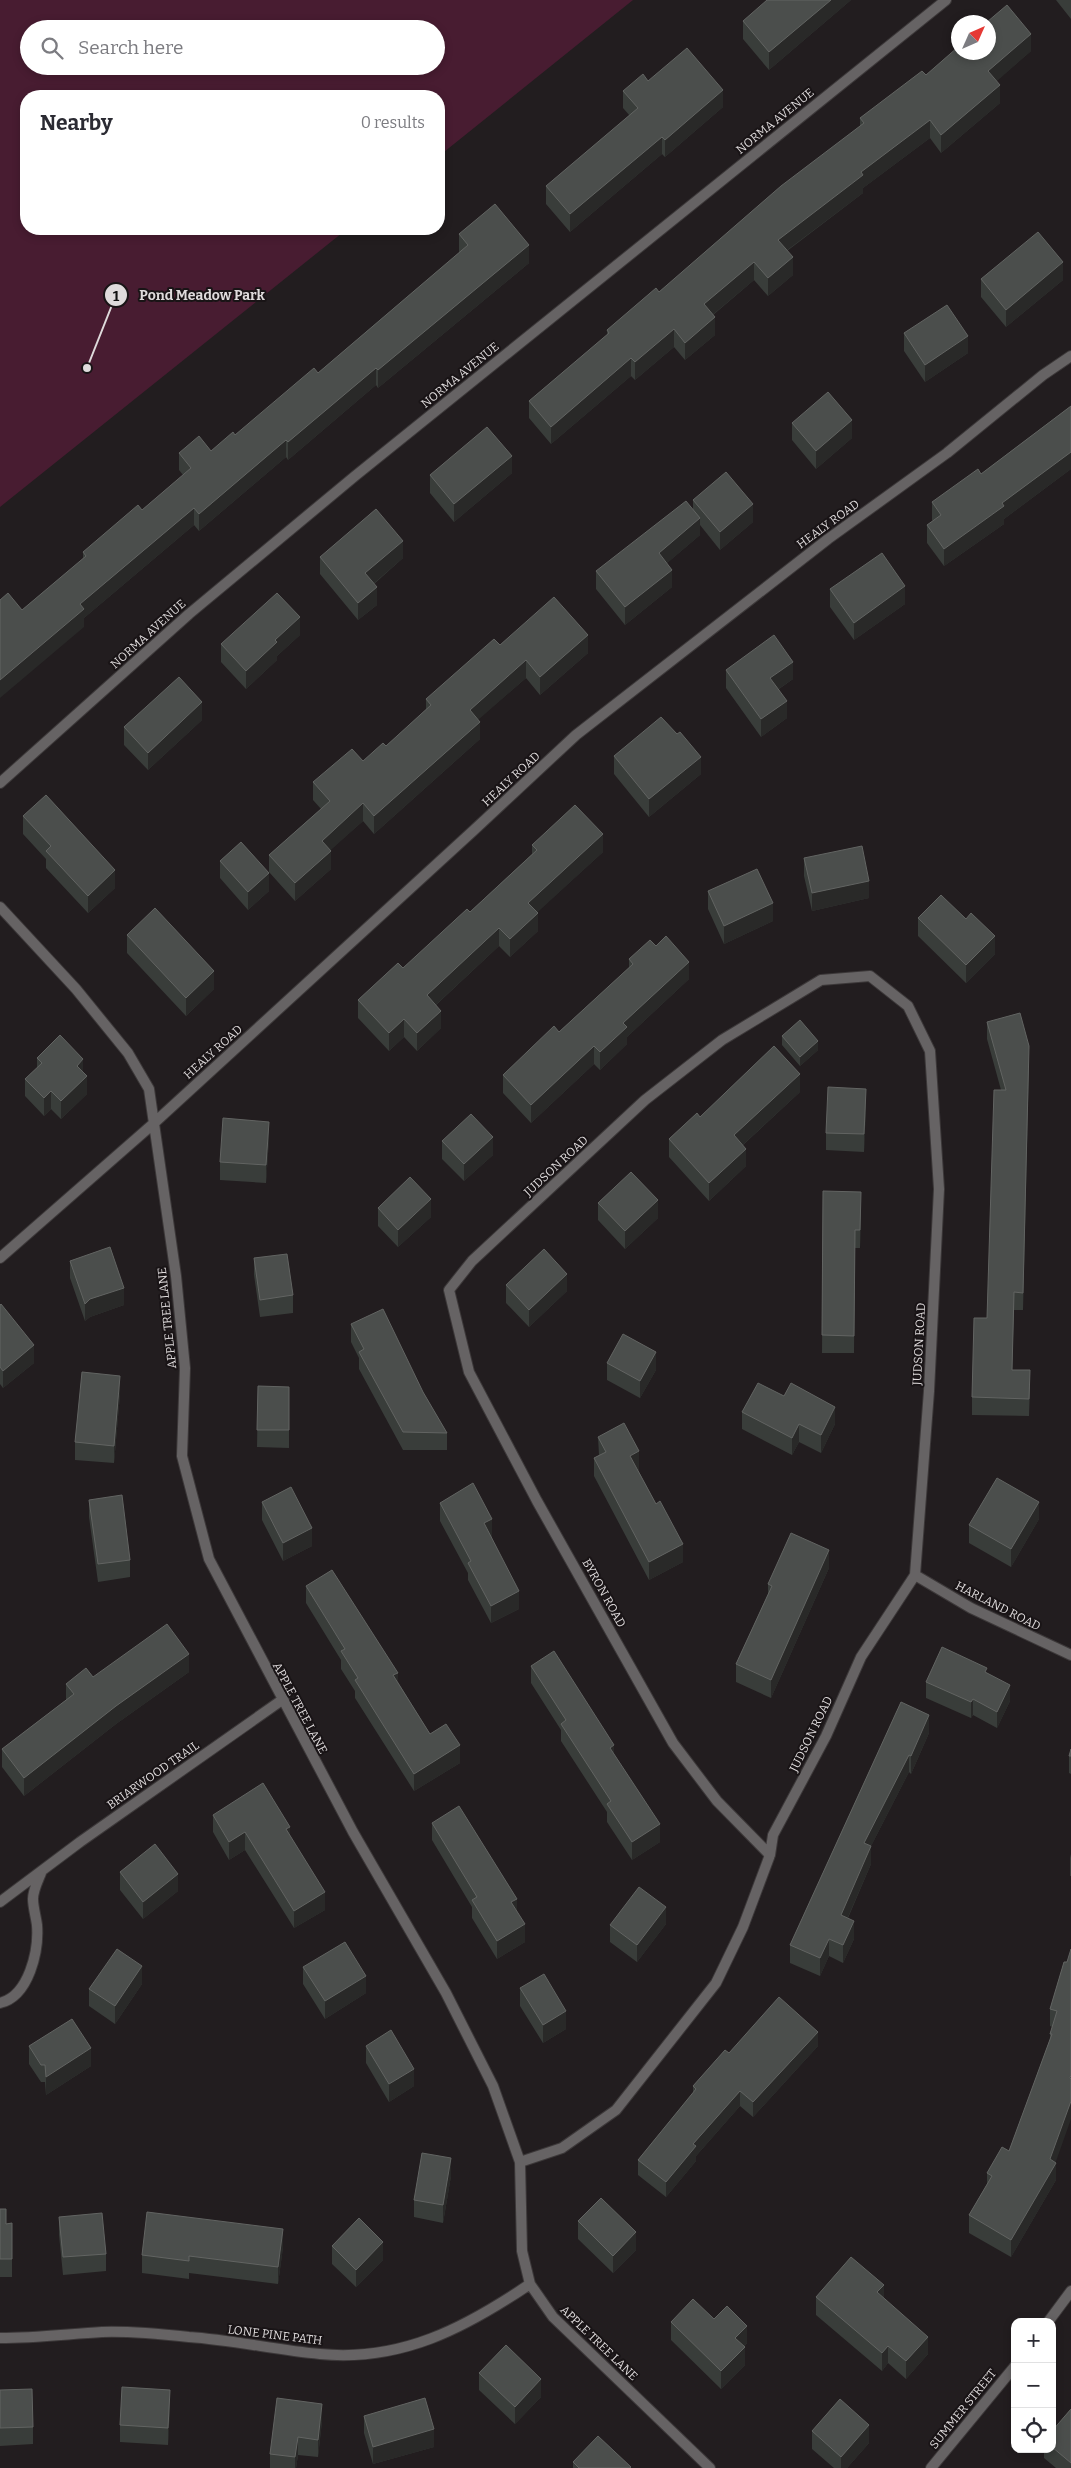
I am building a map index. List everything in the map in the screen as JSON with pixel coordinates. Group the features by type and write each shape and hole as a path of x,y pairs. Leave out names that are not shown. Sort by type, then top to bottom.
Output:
{"street":[{"name":"NORMA AVENUE","path":"0,783 189,614 347,482 946,0"},
{"name":"HEALY ROAD","path":"0,1258 153,1124 576,735 828,539 947,453 1043,375 1071,356"},
{"name":"APPLE TREE LANE","path":"0,906 76,989 128,1053 150,1089 153,1124 176,1276 185,1368 182,1456 208,1559 353,1832 446,1993 493,2086 520,2162 522,2251 530,2284 552,2317 710,2468"},
{"name":"JUDSON ROAD","path":"454,1319 449,1290 472,1261 645,1100 722,1040 821,980 870,976 908,1006 930,1051 939,1189 929,1391 915,1575 861,1657 826,1736 773,1835 770,1855 743,1927 716,1982 616,2110 562,2148 520,2162"},
{"name":"BYRON ROAD","path":"454,1319 469,1372 538,1501 673,1743 716,1801 770,1855"},
{"name":"HARLAND ROAD","path":"915,1575 971,1608 1071,1656"},
{"name":"BRIARWOOD TRAIL","path":"0,1902 80,1842 282,1700"},
{"path":"0,2003 6,2002 19,1991 33,1960 37,1927 33,1898 41,1873"},
{"name":"LONE PINE PATH","path":"0,2338 39,2338 104,2332 190,2337 321,2354 376,2354 423,2342 464,2326 530,2284"},
{"path":"1051,2318 1071,2291"},
{"name":"SUMMER STREET","path":"931,2468 1011,2371"}],"shaded area":[{"path":"0,0 633,0 445,151 445,90 20,90 20,235 340,235 0,507"}],"building":[{"path":"767,0 831,0 769,52 743,21"},
{"path":"1007,5 1031,34 988,71 1000,85 941,135 930,120 861,172 863,175 778,240 793,257 768,278 754,262 704,304 715,317 685,343 674,329 635,362 631,358 551,427 529,401 609,333 607,330 656,288 659,292 781,186 864,123 860,118 922,71 926,75 951,53 951,60 996,60 995,15"},
{"path":"687,48 723,90 665,140 662,137 570,214 546,186 638,108 623,91 643,74 648,81"},
{"path":"495,204 529,245 378,370 376,368 288,442 286,440 199,514 194,508 80,604 84,609 0,680 0,600 8,593 22,610 86,556 83,552 138,505 142,510 191,468 179,453 199,436 211,451 233,432 235,435 314,368 318,373 468,245 459,234"},
{"path":"1038,232 1063,262 1006,310 981,279"},
{"path":"947,305 968,336 925,365 904,333"},
{"path":"828,392 852,420 816,451 792,423"},
{"path":"1071,406 1071,452 1002,503 1004,506 944,549 927,525 941,515 932,502 978,469 981,474"},
{"path":"487,427 512,456 454,504 430,475"},
{"path":"726,472 753,504 720,532 693,500"},
{"path":"686,501 700,518 659,553 672,570 625,607 596,571"},
{"path":"376,509 403,541 365,573 377,587 358,603 320,557"},
{"path":"882,553 905,586 854,623 830,589"},
{"path":"277,593 300,617 246,671 221,644"},
{"path":"554,597 588,635 540,677 526,660 470,710 480,722 374,816 363,803 322,841 331,851 295,883 269,855 330,801 313,782 352,749 363,761 383,743 386,746 431,705 426,699 494,639 500,645"},
{"path":"774,635 793,662 770,678 787,701 761,719 726,670"},
{"path":"179,677 202,702 148,753 124,727"},
{"path":"661,717 677,734 680,732 701,757 649,799 614,756"},
{"path":"46,795 115,870 88,896 46,851 51,846 23,816"},
{"path":"575,805 603,834 528,903 538,913 510,939 499,928 427,995 441,1011 417,1033 404,1019 389,1033 358,1000 398,963 403,968 467,909 470,912 537,850 532,845"},
{"path":"241,842 269,873 248,892 220,861"},
{"path":"862,846 869,881 812,893 804,858"},
{"path":"757,869 773,903 724,926 708,891"},
{"path":"941,895 966,919 971,913 995,936 966,965 918,918"},
{"path":"155,908 214,971 186,998 127,935"},
{"path":"666,936 689,962 623,1023 627,1027 600,1052 594,1046 531,1105 503,1075 554,1026 559,1032 633,964 629,959 650,940 656,946"},
{"path":"1020,1013 1029,1046 1023,1293 1014,1292 1012,1370 1030,1370 1029,1399 972,1397 974,1318 987,1318 994,1090 1006,1090 987,1022"},
{"path":"800,1020 818,1041 800,1057 782,1036"},
{"path":"60,1035 83,1059 77,1066 87,1076 61,1101 51,1091 44,1098 25,1079 42,1063 37,1058"},
{"path":"774,1046 800,1074 734,1135 746,1149 709,1183 669,1139 697,1113 700,1117"},
{"path":"828,1087 866,1089 864,1134 826,1133"},
{"path":"471,1114 493,1137 464,1164 442,1141"},
{"path":"223,1118 269,1122 266,1165 220,1162"},
{"path":"631,1172 658,1200 625,1231 598,1203"},
{"path":"410,1177 431,1199 398,1230 378,1208"},
{"path":"823,1191 861,1192 860,1230 855,1230 854,1336 822,1335"},
{"path":"110,1247 124,1288 90,1299 85,1304 70,1261"},
{"path":"544,1249 567,1274 529,1310 506,1285"},
{"path":"287,1254 293,1295 260,1300 254,1258"},
{"path":"1,1304 34,1345 3,1371 0,1367"},
{"path":"383,1309 423,1392 447,1433 403,1432 359,1352 364,1349 351,1324"},
{"path":"623,1334 656,1352 640,1381 607,1363"},
{"path":"82,1372 120,1376 114,1446 75,1442"},
{"path":"758,1383 784,1396 791,1383 835,1407 821,1435 799,1424 792,1438 742,1412"},
{"path":"258,1386 289,1387 289,1430 257,1430"},
{"path":"624,1423 639,1451 630,1456 656,1504 660,1501 683,1544 649,1562 594,1458 606,1452 598,1437"},
{"path":"997,1478 1039,1502 1011,1549 969,1525"},
{"path":"473,1483 492,1519 484,1523 519,1591 491,1606 468,1563 471,1561 440,1503"},
{"path":"291,1487 312,1528 283,1543 262,1502"},
{"path":"122,1495 130,1560 98,1564 89,1500"},
{"path":"791,1533 829,1550 771,1680 736,1664 772,1586 768,1584"},
{"path":"332,1570 398,1673 393,1675 430,1734 446,1724 460,1745 414,1774 355,1680 358,1678 341,1651 345,1649 306,1586"},
{"path":"167,1624 189,1654 116,1706 24,1778 2,1749 74,1694 66,1684 86,1668 93,1677"},
{"path":"942,1647 987,1668 985,1672 1010,1685 997,1712 973,1699 971,1702 926,1682"},
{"path":"554,1651 614,1745 610,1748 660,1824 632,1842 607,1804 611,1801 561,1724 566,1720 531,1666"},
{"path":"901,1702 929,1715 911,1756 909,1755 864,1843 871,1846 841,1915 854,1921 843,1945 829,1939 820,1958 790,1945"},
{"path":"263,1783 290,1827 286,1829 325,1892 294,1911 245,1832 229,1842 213,1815"},
{"path":"459,1806 517,1899 511,1902 525,1924 497,1941 472,1900 477,1897 432,1823"},
{"path":"155,1844 178,1874 143,1902 120,1872"},
{"path":"639,1887 666,1907 637,1945 610,1925"},
{"path":"345,1942 366,1976 325,2001 303,1967"},
{"path":"117,1949 142,1966 115,2006 89,1989"},
{"path":"1071,1949 1071,2101 1050,2159 1056,2163 1011,2240 969,2215 992,2176 987,2173 1002,2147 1009,2151 1052,2034 1050,2034 1057,2011 1050,2009 1064,1962 1067,1962"},
{"path":"544,1974 566,2011 543,2025 520,1988"},
{"path":"779,1997 818,2032 753,2102 740,2091 693,2144 696,2146 666,2182 638,2160 696,2089 693,2086 725,2050 729,2053"},
{"path":"72,2019 91,2048 46,2077 45,2065 41,2065 29,2046"},
{"path":"391,2030 414,2069 389,2084 366,2046"},
{"path":"422,2153 451,2158 443,2205 414,2200"},
{"path":"601,2198 636,2232 613,2256 578,2221"},
{"path":"0,2209 6,2209 6,2224 12,2223 12,2259 0,2259"},
{"path":"147,2212 283,2229 278,2267 189,2256 189,2261 142,2255"},
{"path":"102,2213 106,2254 63,2257 59,2217"},
{"path":"359,2218 383,2242 356,2270 332,2246"},
{"path":"851,2257 884,2285 877,2292 928,2337 906,2361 888,2346 882,2353 816,2297"},
{"path":"693,2299 714,2319 727,2306 747,2326 735,2338 745,2347 721,2371 671,2322"},
{"path":"506,2345 541,2379 515,2407 479,2373"},
{"path":"122,2387 170,2390 168,2428 120,2425"},
{"path":"32,2389 33,2427 0,2428 0,2390"},
{"path":"277,2398 322,2404 318,2440 298,2437 295,2457 270,2454"},
{"path":"425,2398 434,2429 373,2447 364,2416"},
{"path":"840,2399 869,2425 841,2457 812,2431"},
{"path":"1071,2409 1071,2463 1056,2450 1056,2426"},
{"path":"598,2436 631,2467 579,2468 573,2462"}],"place":[{"name":"Pond Meadow Park","path":"87,368"}]}
